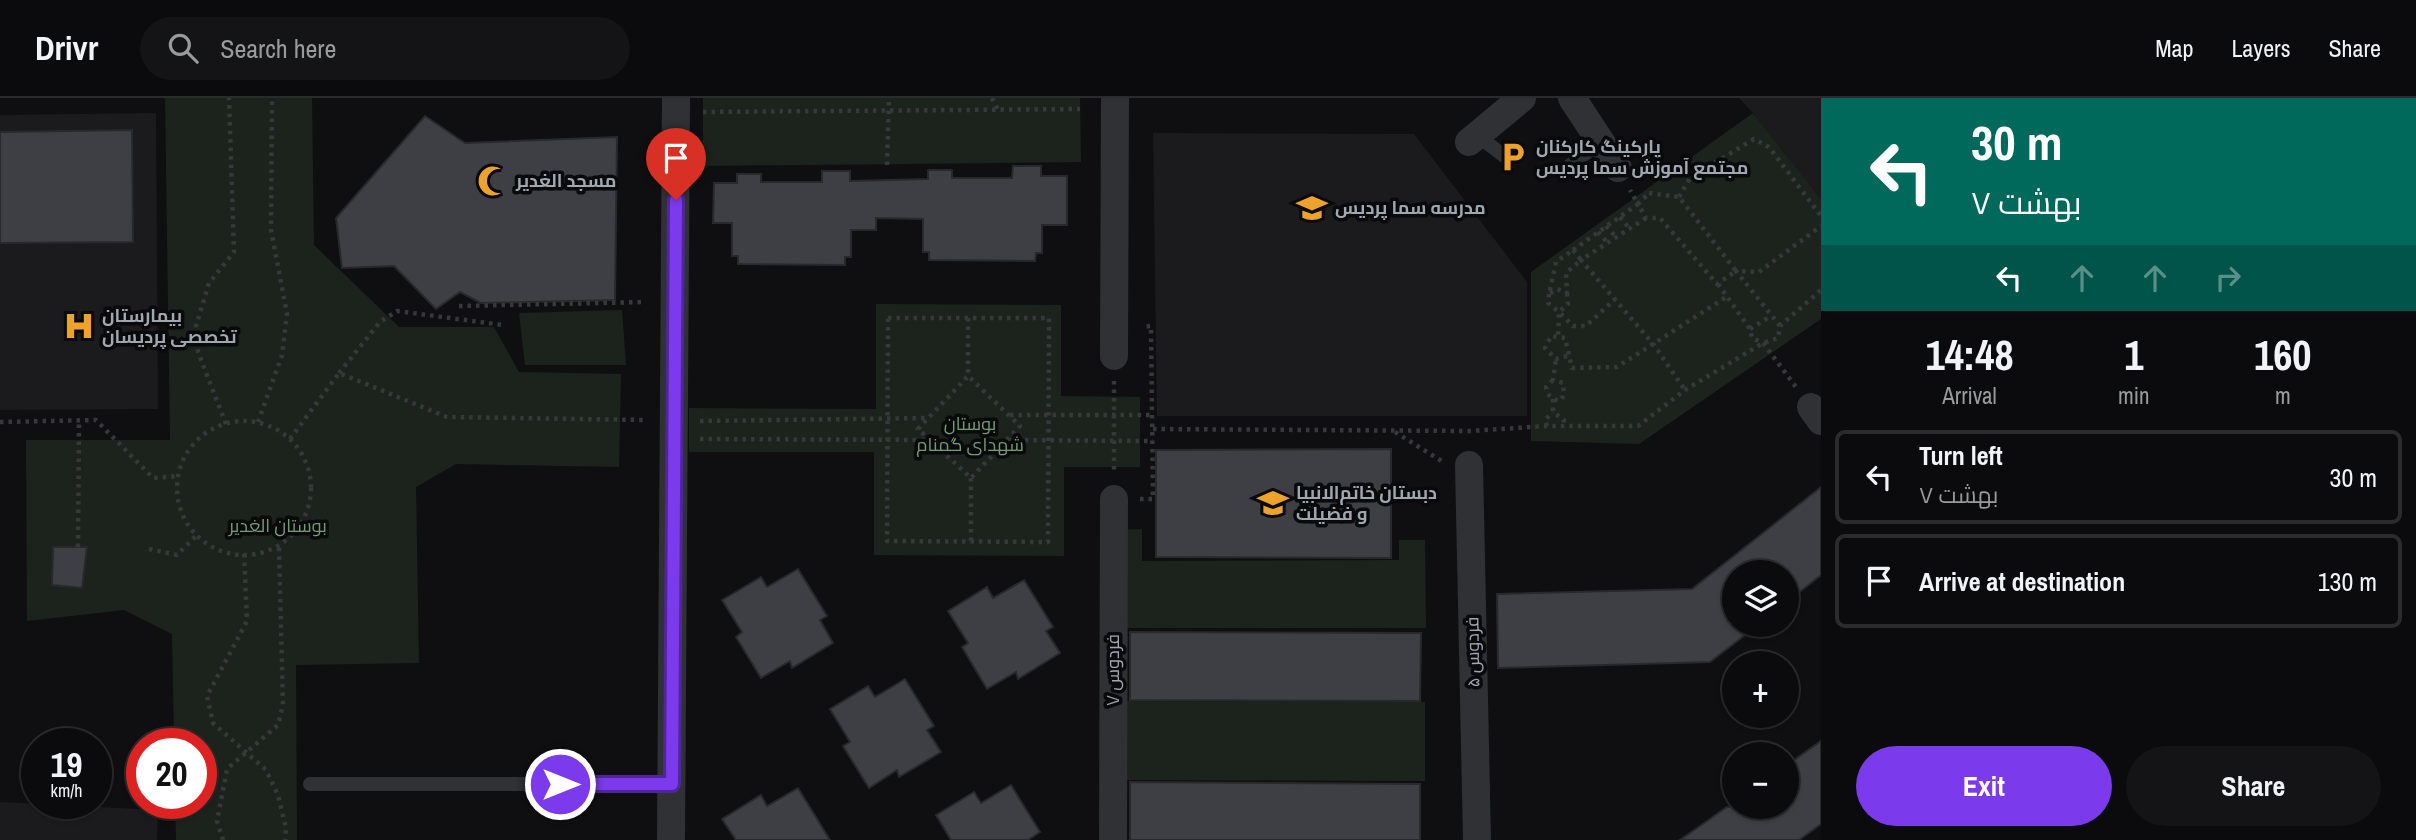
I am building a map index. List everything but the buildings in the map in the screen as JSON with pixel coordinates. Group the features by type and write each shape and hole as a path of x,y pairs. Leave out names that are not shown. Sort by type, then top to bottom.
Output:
{"street":[{"path":"671,840 676,98"},
{"path":"1114,356 1115,98"},
{"path":"1473,138 1522,98"},
{"path":"1572,98 1618,168"},
{"name":"فردوس ۵","path":"1469,465 1477,840"},
{"name":"فردوس ۷","path":"1113,840 1114,499"}],"lane":[{"path":"1473,138 1504,156"},
{"path":"1563,171 1600,142"},
{"path":"310,784 672,784"}],"path":[{"path":"226,425 198,352 196,326 209,283 233,251 229,98"},
{"path":"258,422 282,355 287,314 271,230 272,98"},
{"path":"887,165 886,111 889,98"},
{"path":"992,98 998,110"},
{"path":"703,113 1080,109"},
{"path":"1679,197 1690,178 1754,139 1769,148 1821,216"},
{"path":"1615,299 1586,326 1573,327 1548,303 1556,262 1638,204 1649,193 1679,197 1780,326"},
{"path":"1638,204 1646,218"},
{"path":"1620,216 1629,228"},
{"path":"1566,273 1592,252 1646,218 1660,218 1727,296 1750,330 1752,338 1763,343 1816,414"},
{"path":"1606,226 1616,237"},
{"path":"1717,284 1736,271 1759,272 1821,226"},
{"path":"1598,232 1607,242"},
{"path":"1584,242 1592,252"},
{"path":"1573,250 1654,345 1685,390"},
{"path":"1556,262 1566,273 1568,304 1559,312 1558,337"},
{"path":"1549,295 1557,289 1567,293"},
{"path":"1153,429 1470,431 1547,426 1638,426 1685,390 1763,343 1778,338 1780,326 1821,290"},
{"path":"1556,359 1545,348 1551,336 1566,338 1569,344 1567,356 1572,368 1617,368 1727,296"},
{"path":"459,306 675,302"},
{"path":"290,439 380,322 397,311 503,324"},
{"path":"1750,330 1771,316"},
{"path":"888,318 1049,318 1048,415 1048,542 887,541 888,318"},
{"path":"968,318 968,376 918,429 971,478"},
{"path":"1114,327 1151,327 1153,499 1114,499 1114,356"},
{"path":"1556,359 1567,356"},
{"path":"1547,426 1545,420 1553,412 1553,400 1546,387 1553,380 1556,359"},
{"path":"339,373 447,417 674,430 930,440"},
{"path":"968,376 1020,426 971,478 971,542"},
{"path":"1553,380 1563,383 1564,395 1560,401 1553,400"},
{"path":"1553,412 1564,420 1563,427"},
{"path":"1009,415 1152,415"},
{"path":"674,430 928,418"},
{"path":"78,547 79,420"},
{"path":"0,422 96,420 153,478 178,476"},
{"path":"236,421 258,422 278,430 290,439 307,465 312,487 308,510 297,531 279,546 257,554 244,554 214,547 197,535 184,517 178,497 178,476 185,456 199,439 216,427 236,421"},
{"path":"1393,430 1438,462 1469,465"},
{"path":"1007,440 1153,441"},
{"path":"149,549 177,555 197,535"},
{"path":"223,840 217,821 220,794 227,769 244,752 261,743 278,725 283,705 279,546"},
{"path":"244,554 247,621 207,696 214,723 267,770 278,795 286,828 285,840"}],"shaded area":[{"path":"1739,98 1821,98 1821,199 1753,113"},
{"name":"بیمارستان تخصصی پردیسان","path":"156,113 158,409 0,410 0,243 133,241 132,130 0,132 0,115"},
{"name":"مدرسه سما پردیس","path":"1153,133 1414,134 1527,282 1527,416 1157,416"},
{"path":"0,802 21,803 21,819 112,819 112,808 126,808 126,819 158,819 157,840 0,840"}],"green space":[{"name":"بوستان الغدیر","path":"165,98 312,98 314,245 399,327 494,327 519,372 621,374 619,467 456,464 416,487 419,663 296,665 297,840 176,840 175,819 217,819 217,728 174,728 172,634 124,610 27,621 26,440 170,440"},
{"path":"703,98 1080,98 1081,162 703,166"},
{"path":"1753,113 1821,199 1821,319 1639,444 1531,441 1531,272"},
{"name":"بوستان شهدای گمنام","path":"876,304 1061,305 1061,396 1140,397 1140,467 1064,467 1064,556 874,555 874,452 689,452 689,408 876,409"},
{"path":"622,310 626,365 525,365 519,313"},
{"path":"1142,529 1142,561 1399,560 1399,540 1425,540 1426,628 1112,628 1112,530"},
{"path":"1116,701 1425,702 1425,781 1116,780"}],"place":[{"name":"پارکینگ کارکنان مجتمع آموزش سما پردیس","path":"1513,157"},
{"name":"مسجد الغدیر","path":"493,181"},
{"name":"مدرسه سما پردیس","path":"1312,208"},
{"name":"بیمارستان تخصصی پردیسان","path":"79,326"},
{"name":"دبستان خاتم‌الانبیا و فضیلت","path":"1273,503"}],"route":[{"path":"560,784 672,784 676,200"}]}
